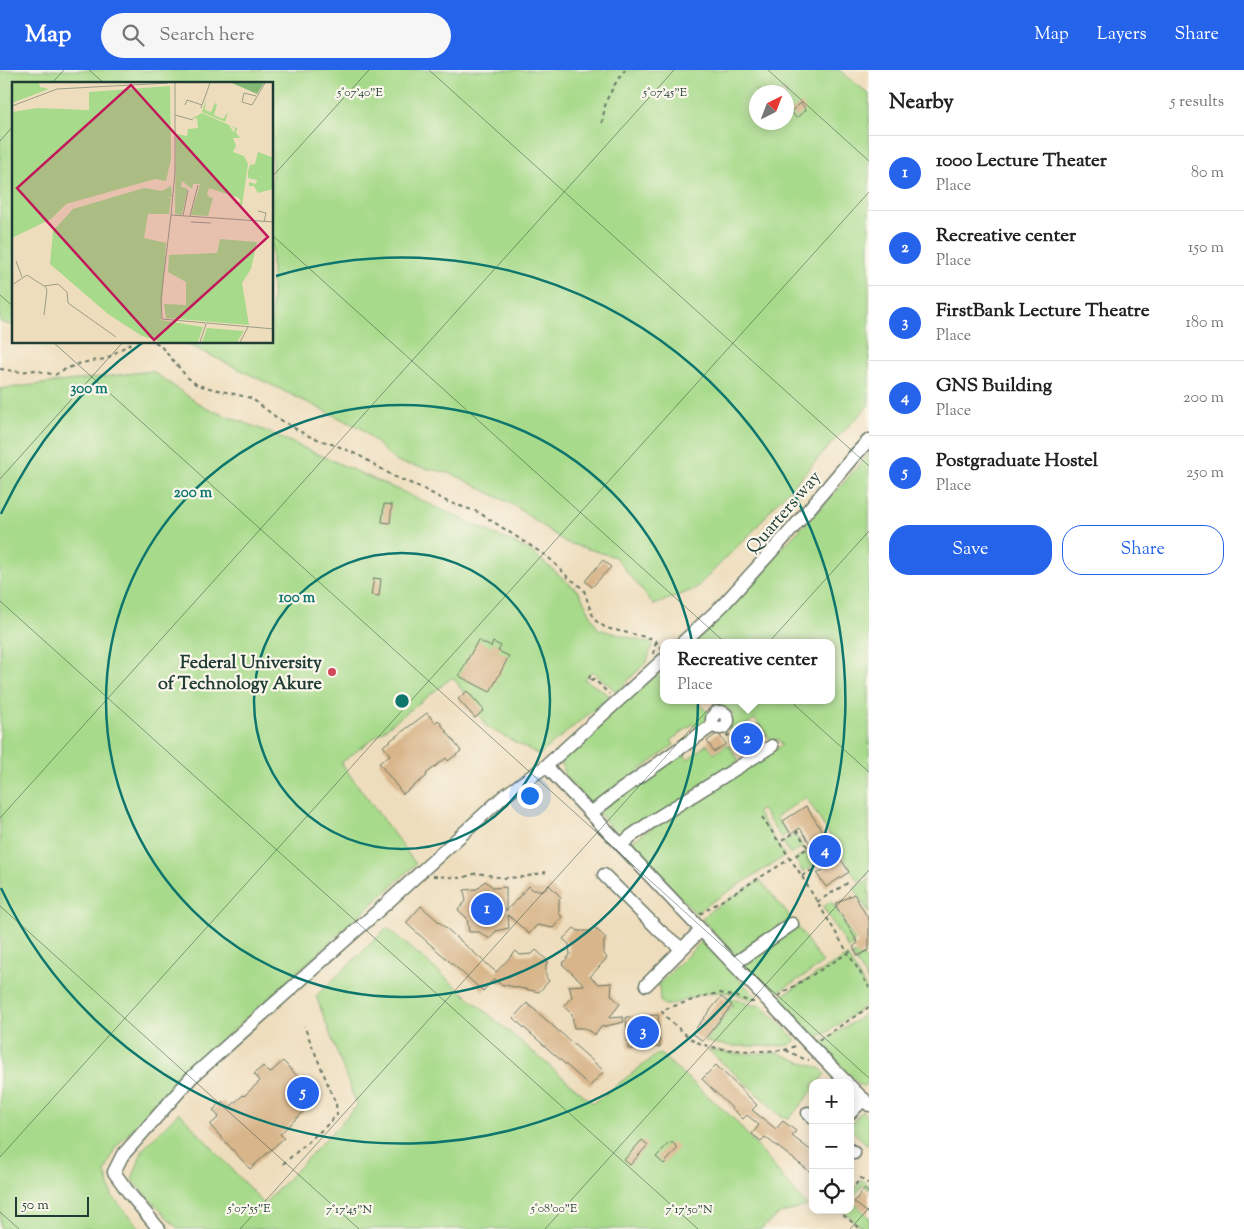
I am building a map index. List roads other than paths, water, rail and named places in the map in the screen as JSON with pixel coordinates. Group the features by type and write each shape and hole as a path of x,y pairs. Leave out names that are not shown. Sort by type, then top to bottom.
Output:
{"street":[{"name":"Quarters way","path":"686,639 722,606 869,440"},
{"path":"159,1229 114,1172 122,1156 191,1078 504,796 546,766 658,660"},
{"path":"591,813 700,735 720,717"},
{"path":"621,845 657,818 772,746"},
{"path":"546,766 844,1079"},
{"path":"604,875 682,949"},
{"path":"734,964 792,924"},
{"path":"646,985 682,949 697,925"},
{"path":"854,1090 866,1102 854,1110"}],"place":[{"name":"Federal University of Technology Akure","path":"332,672"},
{"name":"Recreative center","path":"747,739"},
{"name":"GNS Building","path":"825,851"},
{"name":"1000 Lecture Theater","path":"487,909"},
{"name":"FirstBank Lecture Theatre","path":"643,1032"},
{"name":"Postgraduate Hostel","path":"303,1093"}]}
